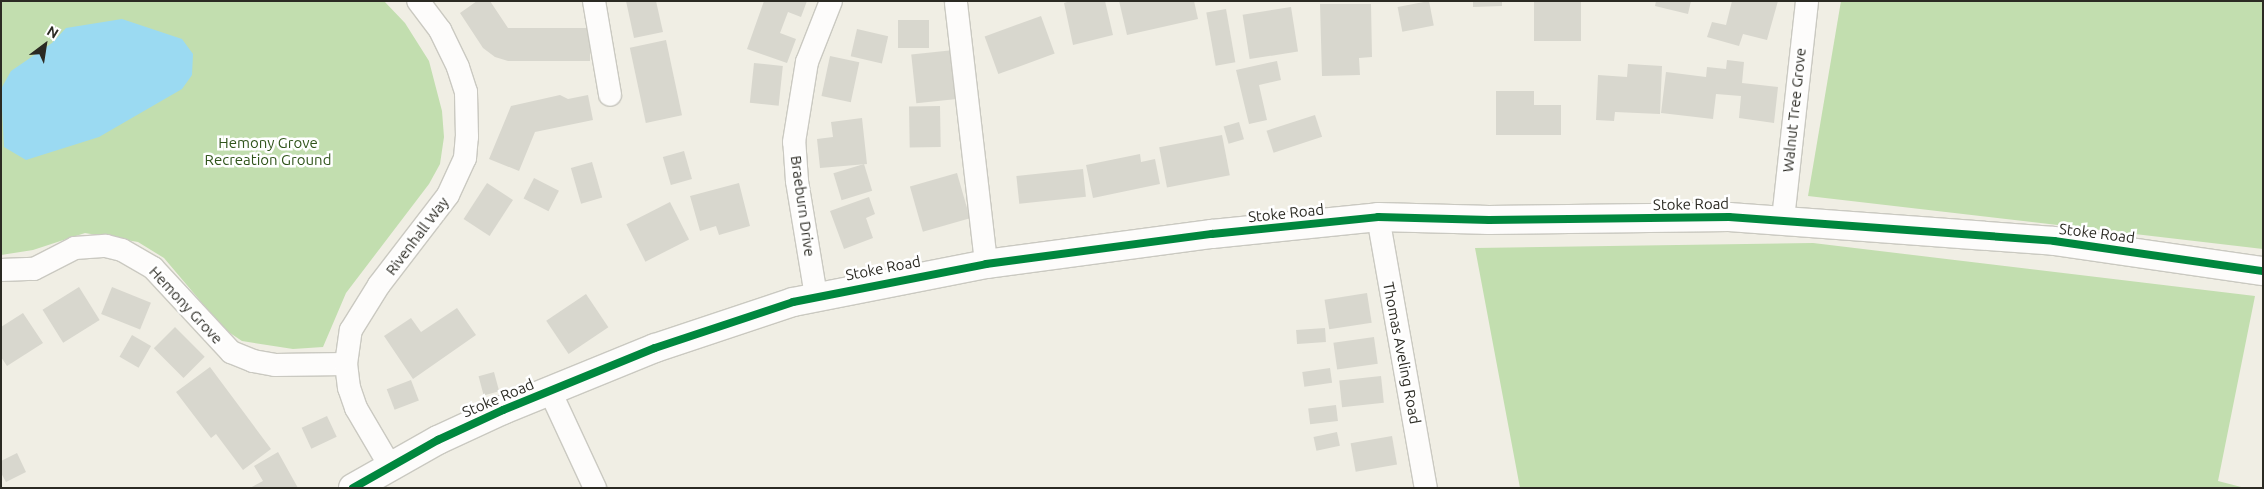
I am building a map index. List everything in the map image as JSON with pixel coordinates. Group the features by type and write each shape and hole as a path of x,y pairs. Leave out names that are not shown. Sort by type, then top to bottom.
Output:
{"street":[{"name":"Rivenhall Way","path":"390,466 356,408 346,364 351,330 363,309 448,195 465,158 468,116 466,92 444,36 418,1"},
{"path":"594,1 610,95"},
{"name":"Braeburn Drive","path":"816,296 797,181 794,142 807,62 830,1"},
{"name":"Walnut Tree Grove","path":"1783,219 1806,1"},
{"path":"959,2 986,264"},
{"name":"Stoke Road","path":"353,488 390,466 473,423 550,391 655,348 816,296 986,264 1203,236 1378,218 1783,219 2054,242 2263,271"},
{"name":"Thomas Aveling Road","path":"1378,218 1426,488"},
{"name":"Hemony Grove","path":"1,270 34,269 75,248 106,246 122,250 153,268 209,332 236,355 253,361 287,366 346,364"},
{"path":"550,391 595,488"}],"green space":[{"name":"Hemony Grove Recreation Ground","path":"1,1 384,1 405,23 429,61 442,111 444,137 440,164 429,184 346,293 323,347 293,349 242,341 224,329 164,258 138,242 85,233 33,250 1,255"},
{"path":"1841,1 2263,1 2263,249 1808,196"},
{"path":"1813,243 2255,296 2218,481 2245,488 1520,488 1475,248"}],"water":[{"path":"122,19 182,39 193,54 192,75 182,89 99,137 26,160 4,147 1,89 11,71 52,43 66,28"}],"building":[{"path":"477,1 490,1 508,28 590,28 590,61 508,61 495,57 483,48 460,13"},
{"path":"626,1 656,1 663,32 634,38"},
{"path":"764,1 807,1 801,17 788,12 780,33 796,39 787,63 747,49"},
{"path":"1070,1 1105,1 1113,35 1073,45 1064,3"},
{"path":"1119,1 1194,1 1198,19 1127,35"},
{"path":"1429,1 1434,26 1402,32 1398,7"},
{"path":"1473,1 1502,1 1502,6 1473,7"},
{"path":"1534,1 1581,1 1581,41 1534,41"},
{"path":"1656,1 1691,1 1688,14 1655,6"},
{"path":"1732,1 1778,1 1767,40 1743,34 1739,46 1707,37 1712,22 1726,25"},
{"path":"1320,4 1371,4 1372,57 1359,58 1360,75 1322,76"},
{"path":"1291,7 1298,51 1250,59 1243,15"},
{"path":"1226,9 1235,62 1216,66 1206,12"},
{"path":"1041,16 1055,54 998,74 985,37"},
{"path":"898,20 929,20 929,48 898,48"},
{"path":"857,29 888,36 882,63 851,56"},
{"path":"666,40 682,115 646,123 630,48"},
{"path":"954,50 959,99 916,103 911,54"},
{"path":"830,56 859,62 851,102 821,96"},
{"path":"1727,60 1744,62 1742,83 1778,87 1774,123 1739,118 1741,96 1716,94 1713,119 1661,113 1666,72 1706,77 1707,67 1726,69"},
{"path":"1277,61 1281,80 1259,85 1267,120 1249,124 1236,70"},
{"path":"754,63 783,66 779,106 750,103"},
{"path":"1628,64 1662,66 1660,114 1615,112 1614,121 1596,120 1598,75 1627,77"},
{"path":"1496,91 1534,91 1534,105 1561,105 1561,135 1496,135"},
{"path":"560,95 568,99 588,95 593,120 535,132 519,171 489,159 511,106"},
{"path":"940,106 941,147 910,148 909,107"},
{"path":"1315,115 1322,137 1274,153 1266,131"},
{"path":"862,118 867,164 820,168 817,139 833,137 831,122"},
{"path":"1239,122 1244,139 1229,144 1224,126"},
{"path":"1222,135 1230,175 1167,187 1159,147"},
{"path":"684,151 692,179 671,185 663,157"},
{"path":"1140,154 1141,162 1155,159 1160,184 1093,198 1086,165"},
{"path":"592,162 602,198 581,204 571,168"},
{"path":"864,164 872,191 842,200 833,173"},
{"path":"1083,169 1086,197 1019,204 1016,176"},
{"path":"957,173 970,218 923,232 910,187"},
{"path":"534,178 559,191 549,211 524,198"},
{"path":"487,183 513,200 490,236 464,219"},
{"path":"739,183 750,226 719,235 716,226 700,231 690,196"},
{"path":"869,197 875,214 866,218 873,238 844,249 830,211"},
{"path":"670,202 689,239 645,262 626,224"},
{"path":"79,287 100,320 63,343 43,310"},
{"path":"112,287 151,303 140,330 101,314"},
{"path":"1367,293 1372,323 1329,329 1325,300"},
{"path":"586,294 608,327 569,354 546,321"},
{"path":"457,308 476,335 413,379 384,336 411,318 421,332"},
{"path":"23,313 43,343 7,366 1,357 1,327"},
{"path":"175,327 205,357 183,378 154,348"},
{"path":"1325,328 1326,342 1297,344 1296,330"},
{"path":"132,335 151,346 139,368 120,357"},
{"path":"1374,337 1378,364 1337,369 1333,343"},
{"path":"210,367 271,449 243,470 216,434 211,438 176,392"},
{"path":"1330,368 1332,383 1304,387 1302,372"},
{"path":"494,372 499,391 484,395 479,376"},
{"path":"1381,376 1384,403 1342,407 1339,380"},
{"path":"411,380 419,401 395,410 387,389"},
{"path":"1336,405 1338,421 1310,424 1308,408"},
{"path":"327,416 337,437 311,449 302,428"},
{"path":"1337,432 1340,446 1316,451 1314,437"},
{"path":"1392,436 1397,465 1356,472 1351,443"},
{"path":"278,452 298,488 250,488 263,481 254,466"},
{"path":"17,453 26,472 6,482 1,473 1,461"}],"cycle path":[{"path":"353,488 438,440 503,410 655,348 793,302 986,264 1212,234 1378,217 1489,220 1729,217 2054,241 2263,271"}]}
